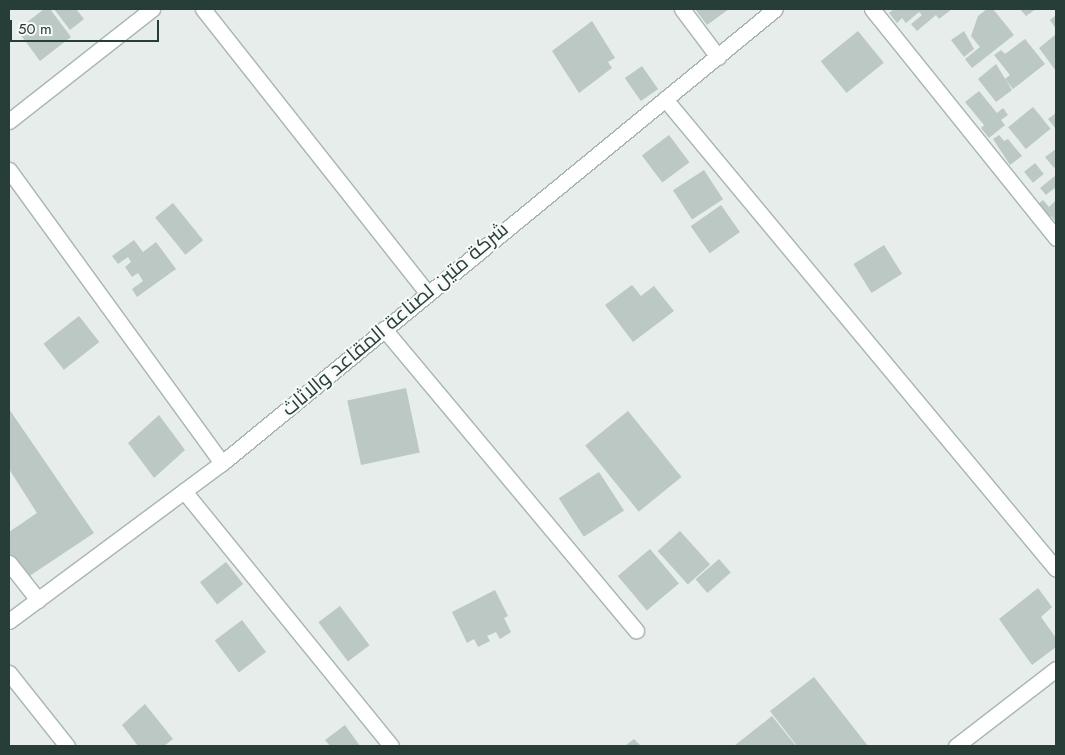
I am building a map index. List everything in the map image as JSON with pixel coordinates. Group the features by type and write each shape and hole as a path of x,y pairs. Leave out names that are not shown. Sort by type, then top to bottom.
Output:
{"street":[{"path":"9,121 152,9"},
{"path":"203,9 427,293"},
{"path":"682,9 718,57"},
{"name":"شركة متين لصناعة المقاعد والاثاث","path":"9,621 222,462 775,9"},
{"path":"872,9 1056,238"},
{"path":"664,100 1056,569"},
{"path":"9,170 222,462"},
{"path":"384,329 636,630"},
{"path":"184,491 391,746"},
{"path":"9,563 38,600"},
{"path":"956,746 1056,669"},
{"path":"9,673 67,746"}],"building":[{"path":"44,9 50,9 71,37 40,61 17,30"},
{"path":"54,9 76,9 84,19 70,30"},
{"path":"695,9 729,9 707,25"},
{"path":"894,9 952,9 939,19 936,15 917,31 911,24 922,15 919,12 906,23 902,18 897,23 889,13"},
{"path":"987,9 993,9 1014,35 972,68 965,59 980,47 971,36 978,16"},
{"path":"1020,9 1036,9 1026,16"},
{"path":"1056,17 1056,29 1050,20"},
{"path":"592,21 615,58 608,62 612,68 579,93 552,51"},
{"path":"858,31 884,63 846,93 821,61"},
{"path":"964,31 974,49 964,57 951,40"},
{"path":"1055,35 1056,37 1056,71 1039,48"},
{"path":"1025,39 1045,64 1013,89 1005,79 1010,75 994,55 1001,50 1005,54"},
{"path":"996,64 1012,90 996,102 978,79"},
{"path":"642,66 658,89 641,101 625,78"},
{"path":"979,91 997,113 1003,108 1008,115 1001,120 1005,125 989,138 981,128 984,125 965,102"},
{"path":"1033,107 1051,129 1026,149 1008,127"},
{"path":"1056,113 1056,129 1048,119"},
{"path":"669,135 689,162 662,183 642,155"},
{"path":"999,135 1004,141 1008,139 1022,156 1010,165 993,139"},
{"path":"1056,149 1056,166 1054,168 1045,157"},
{"path":"1035,163 1044,174 1033,183 1024,172"},
{"path":"704,170 723,199 692,220 673,190"},
{"path":"1056,175 1056,187 1046,195 1040,188"},
{"path":"1043,200 1049,207 1056,200 1056,222 1051,216 1048,219 1036,206"},
{"path":"173,203 203,240 185,255 155,217"},
{"path":"721,205 740,232 710,253 691,226"},
{"path":"134,240 143,252 156,242 176,269 137,297 132,289 143,281 138,273 132,277 125,267 131,262 128,257 118,264 112,256"},
{"path":"884,245 902,274 871,293 853,264"},
{"path":"632,285 641,296 654,286 674,311 633,342 605,305"},
{"path":"79,316 99,342 64,370 44,344"},
{"path":"406,388 420,453 361,465 347,400"},
{"path":"9,409 94,533 25,579 9,554 9,532 37,513 9,469"},
{"path":"628,411 681,477 639,512 585,446"},
{"path":"159,415 185,450 154,478 128,443"},
{"path":"599,472 624,511 584,537 559,498"},
{"path":"680,531 710,564 688,585 658,551"},
{"path":"650,549 679,583 647,610 618,576"},
{"path":"719,559 731,573 707,593 696,579"},
{"path":"226,562 243,584 217,604 200,582"},
{"path":"1038,588 1052,607 1041,617 1056,638 1056,647 1032,665 999,619"},
{"path":"495,590 508,616 504,618 511,632 500,639 496,632 487,636 490,641 478,647 474,639 467,643 452,612"},
{"path":"340,606 369,645 348,661 318,622"},
{"path":"242,620 266,652 239,672 215,640"},
{"path":"814,677 868,746 797,746 770,711"},
{"path":"145,704 173,739 164,746 138,746 122,725"},
{"path":"772,716 796,746 734,746"},
{"path":"345,725 360,746 330,746 325,740"},
{"path":"634,739 641,746 625,746"}]}
